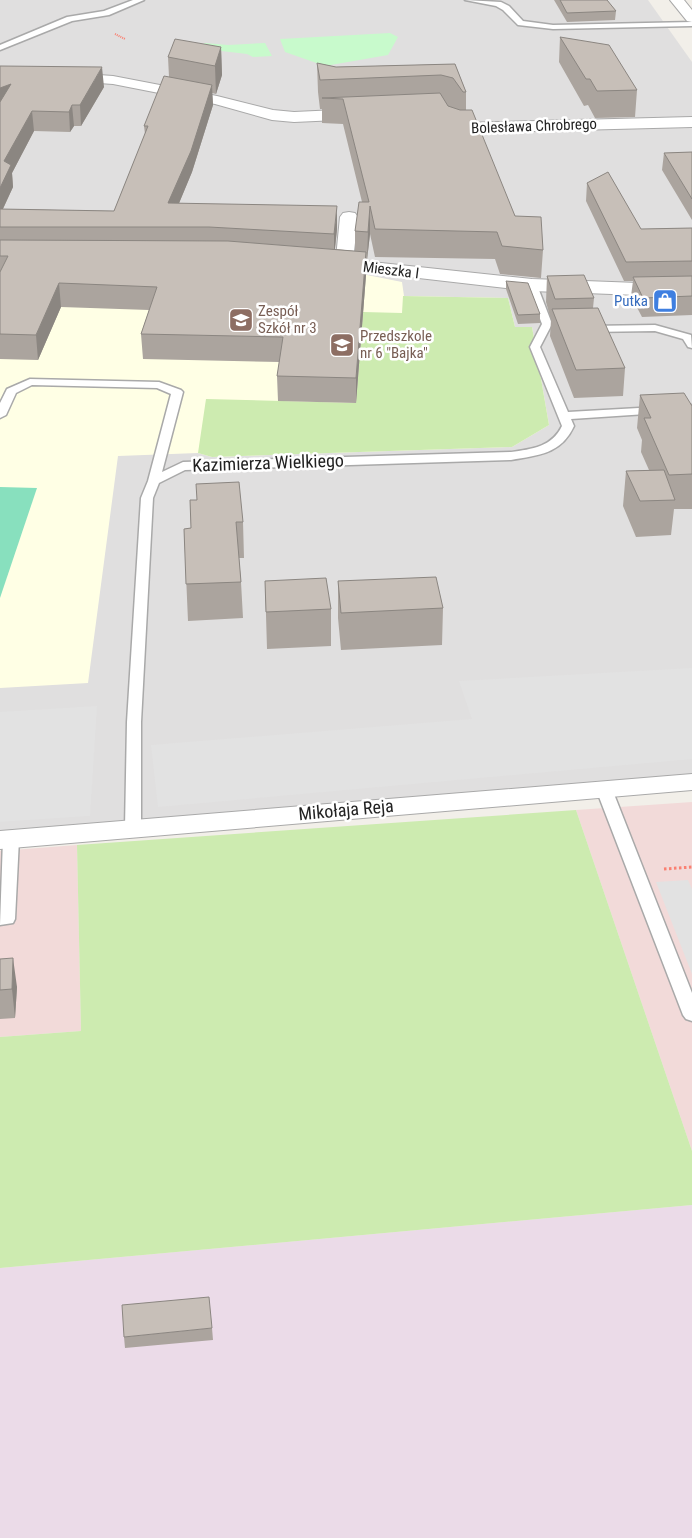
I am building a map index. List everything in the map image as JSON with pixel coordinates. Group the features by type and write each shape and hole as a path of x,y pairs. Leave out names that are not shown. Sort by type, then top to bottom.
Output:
{"street":[{"path":"677,0 692,18"},
{"path":"0,72 113,80 217,100 272,115 294,117 377,114"},
{"name":"Bolesława Chrobrego","path":"431,112 447,112 453,126 460,128 692,122"},
{"path":"344,264 349,217"},
{"name":"Mieszka I","path":"316,262 532,285 638,289 692,287"},
{"name":"Mikołaja Reja","path":"5,839 692,782"}],"lane":[{"path":"0,48 70,19 106,13 140,0"},
{"path":"469,0 498,4 506,8 521,23 534,26 692,24"},
{"name":"Kazimierza Wielkiego","path":"154,481 183,466 511,456 542,450 555,444 564,437 568,426 535,347 548,330 532,285"},
{"path":"582,330 655,328 687,337 692,345"},
{"path":"0,415 11,391 30,382 160,385 177,392 154,481 147,498 134,722 133,828"},
{"path":"564,416 692,408"},
{"path":"604,789 692,1016"},
{"path":"0,920 7,919 5,839"}],"shaded area":[{"path":"0,0 648,0 692,62 692,783 0,840"},
{"path":"24,267 367,275 402,282 404,296 508,298 515,327 532,327 549,425 512,447 212,457 198,453 118,456 88,683 0,688 0,281"},
{"path":"692,668 692,759 158,807 151,745 472,719 459,681"},
{"path":"97,706 90,816 0,822 0,712"},
{"path":"692,802 692,1151 576,810"},
{"path":"77,845 81,1031 0,1037 0,851"},
{"path":"688,880 692,889 692,974 656,882"},
{"path":"692,1205 692,1538 0,1538 0,1268"}],"green space":[{"path":"390,33 398,37 388,55 325,66 285,52 280,39"},
{"path":"205,43 228,45 265,43 272,56 253,57 247,54 196,48"},
{"path":"403,296 508,298 515,327 532,327 549,425 512,447 212,457 198,453 206,399 356,403 363,312 402,313"},
{"path":"0,487 37,488 0,598"},
{"path":"576,810 692,1151 692,1205 0,1268 0,1037 81,1031 77,845"}],"building":[{"path":"560,0 607,0 616,11 567,13"},
{"path":"560,37 609,45 637,90 597,91 590,79 586,79"},
{"path":"175,39 221,47 215,66 168,57"},
{"path":"317,63 336,67 455,64 466,92 463,92 453,78 441,75 320,80"},
{"path":"0,66 102,67 80,105 72,105 69,112 32,111 4,161 11,165 0,188 0,102 11,84 0,88"},
{"path":"164,76 212,85 191,151 168,203 337,206 334,234 209,227 0,227 0,209 114,211 148,126 144,126"},
{"path":"440,93 448,106 460,110 472,110 515,216 541,217 543,250 502,246 497,232 375,229 370,206 368,232 355,231 359,202 369,202 343,99 322,98"},
{"path":"692,152 692,199 664,153"},
{"path":"608,172 641,229 692,228 692,261 626,262 587,183"},
{"path":"0,240 228,241 366,252 356,378 277,376 283,337 141,334 157,287 59,283 36,335 0,334 0,272 8,256 0,256"},
{"path":"584,275 594,298 555,299 547,276"},
{"path":"692,276 692,296 643,298 633,277"},
{"path":"506,281 528,283 540,314 518,315"},
{"path":"598,308 625,368 576,370 552,309"},
{"path":"684,393 692,406 692,474 669,475 644,418 651,418 640,395"},
{"path":"664,470 675,500 640,501 626,471"},
{"path":"239,482 243,522 236,522 241,582 186,584 184,529 191,528 190,500 197,500 196,484"},
{"path":"436,577 443,608 341,613 338,581"},
{"path":"326,578 331,609 266,612 265,581"},
{"path":"13,958 12,989 0,990 0,959"},
{"path":"209,1297 212,1328 124,1337 122,1305"}],"place":[{"name":"Putka","path":"665,301"},
{"name":"Zespół Szkół nr 3","path":"241,320"},
{"name":"Przedszkole nr 6 \"Bajka\"","path":"342,345"}]}
